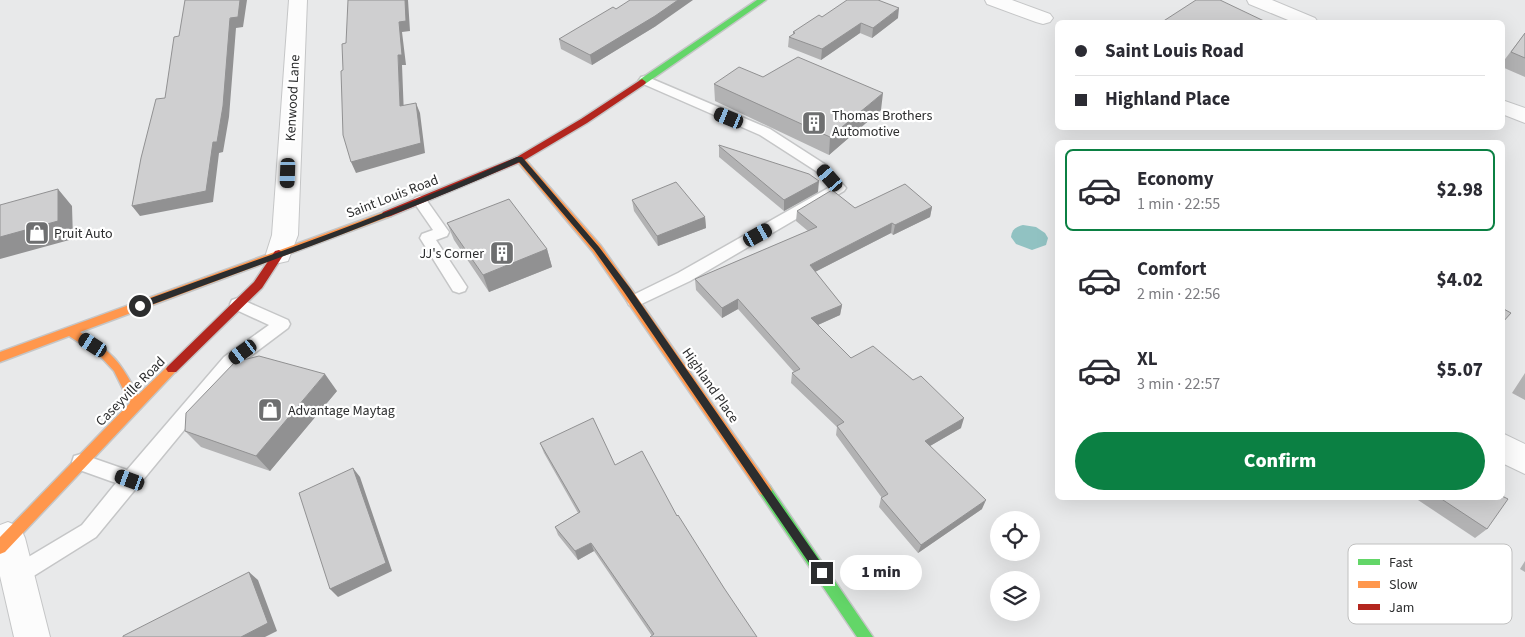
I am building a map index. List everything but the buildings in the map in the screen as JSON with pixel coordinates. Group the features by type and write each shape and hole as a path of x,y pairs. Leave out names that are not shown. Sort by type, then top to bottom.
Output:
{"street":[{"name":"Kenwood Lane","path":"279,254 285,235 298,0"},
{"name":"Saint Louis Road","path":"0,357 420,201 520,159 584,121 762,0"},
{"path":"994,0 1043,18"},
{"path":"1256,0 1303,20"},
{"path":"1505,107 1525,116"},
{"name":"Highland Place","path":"520,159 597,248 866,637"},
{"name":"Caseyville Road","path":"8,553 81,462 258,285 279,254"},
{"path":"70,331 104,353 118,368 137,404"},
{"path":"1505,448 1525,460"},
{"path":"8,553 32,637"}],"lane":[{"path":"635,301 684,277 839,188 821,168 766,132 711,110 645,80"},
{"path":"420,201 442,232 428,238 459,288"},
{"path":"8,553 89,531 230,362 282,324 238,304"},
{"path":"81,462 130,480"}],"water":[{"path":"1023,225 1036,227 1045,233 1048,238 1046,245 1032,250 1016,244 1011,237 1012,232"}],"traffic: fast":[{"path":"642,82 762,0"},
{"path":"765,490 866,637"}],"traffic: slow":[{"path":"520,159 597,249 765,490"},
{"path":"0,357 387,214"},
{"path":"70,331 104,353 118,368 137,404"},
{"path":"0,547 172,369"}],"traffic: jam":[{"path":"387,214 520,159 584,121 642,82"},
{"path":"172,369 258,285 279,254"}],"place":[{"name":"Thomas Brothers Automotive","path":"814,123"},
{"name":"Pruit Auto","path":"37,233"},
{"name":"JJ's Corner","path":"502,253"},
{"name":"Advantage Maytag","path":"270,410"}],"route":[{"path":"140,306 373,220 520,159 597,248 822,573"}]}
